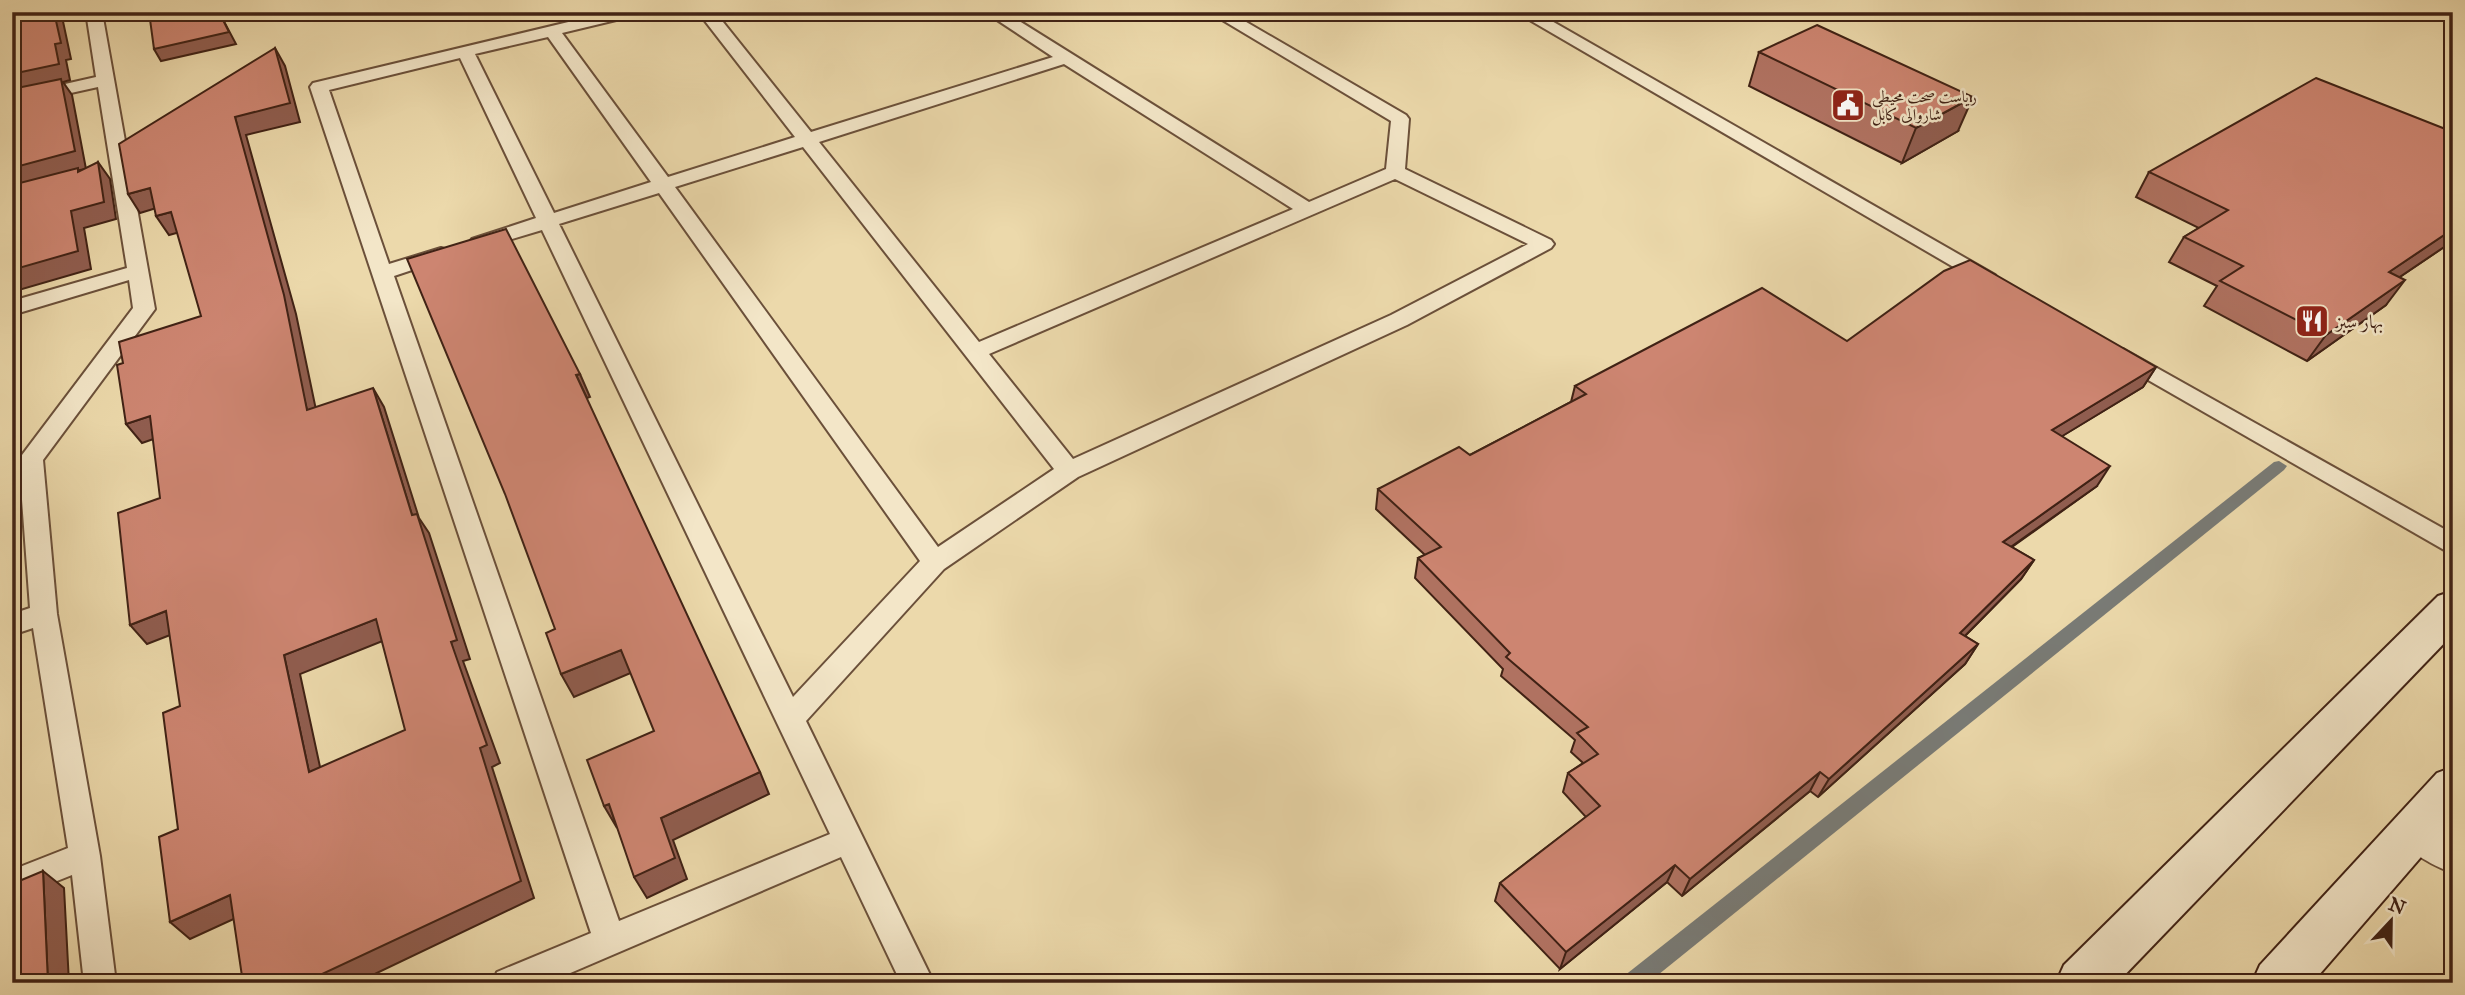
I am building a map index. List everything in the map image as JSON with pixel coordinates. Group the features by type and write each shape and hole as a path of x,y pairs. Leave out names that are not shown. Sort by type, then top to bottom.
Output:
{"main road":[{"path":"2082,983 2453,607"},
{"path":"2278,983 2435,840 2453,788"}],"lane":[{"path":"94,12 106,80 114,170 138,271 144,309 22,462 44,614 85,856 100,983"},
{"path":"610,941 319,87 631,12"},
{"path":"706,12 1069,471"},
{"path":"993,12 1307,209"},
{"path":"1217,12 1400,119 1395,172"},
{"path":"1524,12 2006,290"},
{"path":"552,31 935,562"},
{"path":"466,53 918,983"},
{"path":"382,273 1066,58"},
{"path":"12,102 106,80"},
{"path":"790,719 935,562 1069,471 1399,320 1544,244 1395,172 975,352"},
{"path":"12,308 138,271"},
{"path":"2103,345 2453,546"},
{"path":"12,625 44,614"},
{"path":"509,983 848,839"},
{"path":"12,885 85,856"}],"building":[{"path":"12,12 54,12 61,43 55,44 59,64 12,74"},
{"path":"149,12 219,12 229,32 154,49"},
{"path":"1817,25 1973,97 1916,128 1759,52"},
{"path":"275,48 290,103 235,117 284,295 307,410 373,388 412,515 417,514 457,640 451,642 487,745 480,748 521,881 303,983 243,983 230,895 170,922 159,837 178,829 163,713 180,706 166,611 130,625 118,513 160,498 150,416 126,424 117,365 123,363 119,342 201,316 171,212 156,216 150,188 128,194 119,144","holes":["376,619 405,730 309,772 284,655"]},
{"path":"2316,78 2453,132 2453,229 2389,272 2405,280 2326,335 2220,281 2243,266 2184,237 2228,210 2149,172"},
{"path":"61,79 75,151 12,168 12,89"},
{"path":"98,162 104,202 71,211 78,251 12,270 12,185 78,168 78,172"},
{"path":"506,229 580,374 576,375 760,772 661,818 675,858 634,877 609,804 604,806 587,760 654,731 621,650 561,674 546,633 555,629 505,494 407,259"},
{"path":"1970,260 2156,367 2052,430 2110,466 2003,542 2034,560 1960,633 1978,644 1829,779 1820,772 1690,879 1675,865 1566,952 1500,883 1600,806 1568,773 1598,754 1577,733 1588,727 1506,657 1510,653 1418,558 1441,547 1378,489 1459,447 1470,455 1586,394 1575,386 1762,288 1847,341 1944,271"},
{"path":"43,871 48,983 12,983 12,884"}],"waterway":[{"path":"1631,983 2279,466"}],"place":[{"name":"ریاست صحت محیطی شاروالی کابل","path":"1848,105"},
{"name":"بهار سبز","path":"2312,321"}]}
